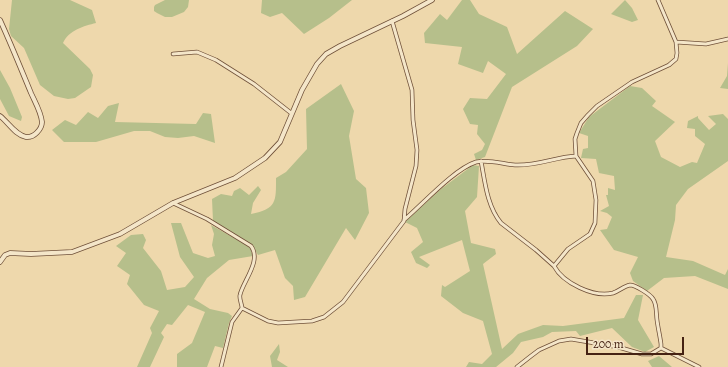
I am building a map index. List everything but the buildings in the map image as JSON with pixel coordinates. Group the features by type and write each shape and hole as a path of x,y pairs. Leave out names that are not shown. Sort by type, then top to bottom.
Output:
{"street":[{"path":"0,262 5,255 10,253 31,254 72,252 125,231 173,203 227,182 265,158 280,142 286,130 291,113 309,77 317,64 326,54 432,0"},
{"path":"554,266 568,249 590,234 595,223 596,200 593,181 576,156 575,151 575,139 581,123 597,106 632,82 669,65 677,56 676,42 658,0"},
{"path":"0,20 36,103 42,123 41,128 32,136 26,137 15,131 0,116"},
{"path":"392,21 412,90 413,120 417,150 416,166 404,220"},
{"path":"676,42 706,44 728,39"},
{"path":"173,54 198,52 216,60 254,84 291,113"},
{"path":"571,156 575,151"},
{"path":"242,308 268,321 278,323 312,321 324,317 343,302 404,220 453,176 471,165 482,161 525,165 576,156"},
{"path":"482,161 490,203 497,217 554,266 556,270 571,283 578,288 588,291 610,293 629,285 636,287 649,295 655,301 661,348"},
{"path":"173,203 207,219 251,246 253,249 254,258 252,268 240,295 242,308 232,322 221,367"},
{"path":"517,367 531,356 548,346 571,339 618,347 642,354 651,354 661,348"},
{"path":"661,348 699,367"}],"green space":[{"path":"12,0 70,0 92,10 96,23 82,27 73,32 63,43 90,69 93,75 91,87 75,98 68,99 54,96 40,85 24,48 11,36 9,29"},
{"path":"165,0 189,0 188,7 184,12 172,17 165,17 154,11 154,7"},
{"path":"262,0 352,0 329,18 304,34 282,13 270,17 261,13"},
{"path":"462,0 470,0 479,14 507,27 517,54 565,11 593,29 577,46 512,87 485,157 476,160 474,154 482,150 485,144 477,134 478,125 470,124 463,109 470,98 487,99 506,74 488,61 483,73 458,64 462,47 425,43 424,33 440,14 447,20"},
{"path":"625,0 632,8 638,20 632,22 611,14"},
{"path":"728,63 728,89 720,88 727,76"},
{"path":"0,70 10,88 22,117 21,121 9,116 0,99"},
{"path":"341,84 354,111 349,136 356,179 366,188 369,213 355,240 346,228 305,297 294,300 293,286 285,278 275,250 258,255 252,245 213,221 212,199 221,194 232,196 234,191 240,188 249,195 258,186 261,190 253,203 251,214 266,210 273,203 275,198 276,178 286,172 307,149 306,109"},
{"path":"630,86 642,88 656,101 652,106 675,122 655,141 661,157 680,167 692,162 697,163 705,144 695,136 695,129 687,128 688,121 698,116 698,118 709,130 716,124 708,116 723,114 728,119 728,161 688,189 676,205 675,220 666,257 693,261 725,275 728,269 728,289 695,276 664,278 647,291 633,281 630,273 638,257 614,250 600,230 607,229 612,217 607,213 600,211 609,206 606,195 608,195 608,188 615,190 614,176 599,173 596,159 581,158 583,149 588,148 588,136 579,133 589,117"},
{"path":"119,103 115,122 196,124 203,113 211,114 215,143 194,136 178,138 165,137 150,131 134,131 96,142 64,142 52,130 65,120 76,125 88,112 98,118 108,106"},
{"path":"473,165 479,166 477,197 465,211 471,243 495,249 496,254 483,264 502,349 518,334 543,325 563,326 624,318 636,295 643,295 638,320 654,347 645,352 632,347 612,328 580,336 576,331 552,332 543,337 521,342 513,353 496,367 466,367 469,362 482,364 492,354 483,321 463,313 441,296 442,285 445,287 470,271 462,240 419,257 430,265 427,268 416,263 411,252 423,242 417,228 405,222 441,189"},
{"path":"171,223 181,223 193,253 208,258 215,256 212,245 214,234 211,225 250,247 253,256 229,260 207,278 194,299 210,309 228,313 232,316 223,348 215,346 207,367 177,367 177,354 192,343 205,312 188,305 172,325 167,324 161,333 164,337 150,367 137,367 152,333 150,328 159,311 144,305 127,284 130,275 117,266 126,253 116,246 131,235 143,234 146,240 143,248 161,271 167,290 185,287 194,277 180,257"},
{"path":"279,344 280,352 277,360 288,367 272,367 270,356"},
{"path":"659,356 672,367 652,367 648,361"}]}
